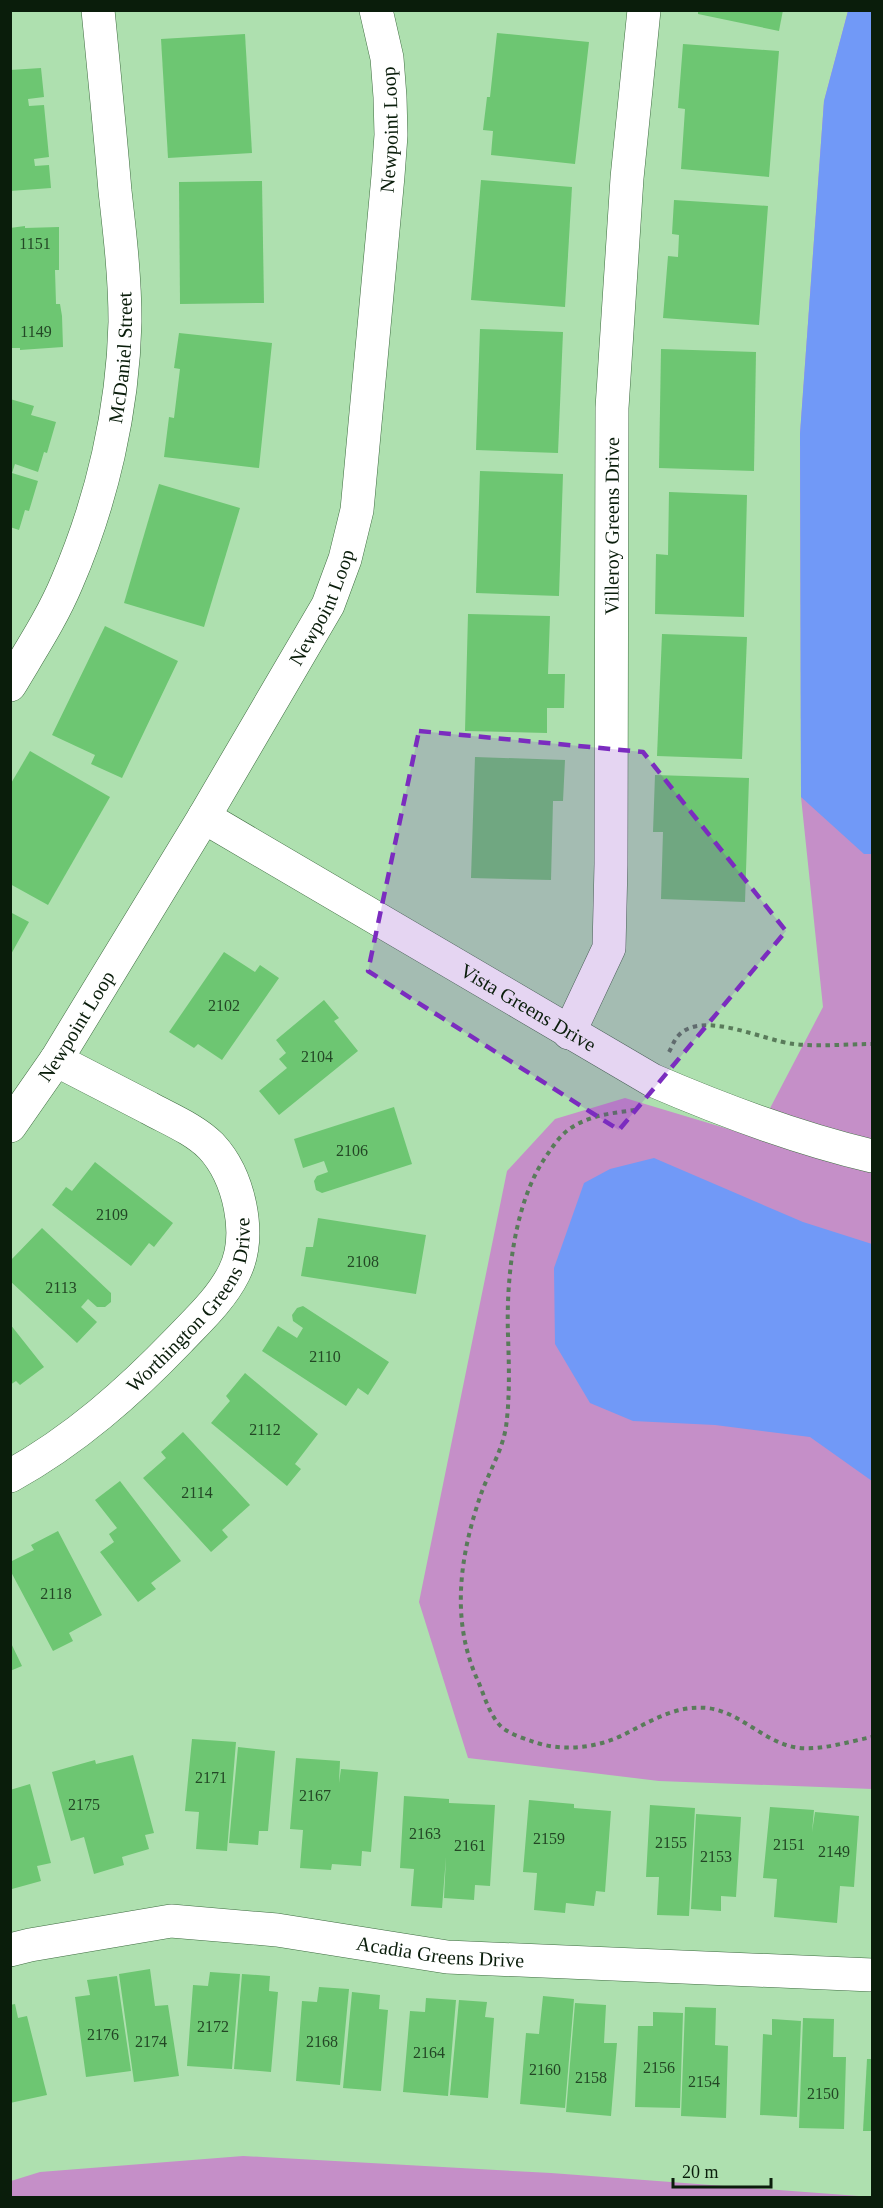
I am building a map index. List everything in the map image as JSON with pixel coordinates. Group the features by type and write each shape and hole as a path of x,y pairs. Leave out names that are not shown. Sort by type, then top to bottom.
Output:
{"street":[{"name":"McDaniel Street","path":"10,685 48,622 83,542 108,456 120,385 125,321 124,275 98,10"},
{"name":"Newpoint Loop","path":"10,1126 56,1060 204,817 328,605 338,582 357,510 391,135 387,58 376,10"},
{"name":"Villeroy Greens Drive","path":"570,1033 609,948 612,408 627,178 644,10"},
{"name":"Vista Greens Drive","path":"204,817 652,1080 727,1112 826,1145 873,1156"},
{"name":"Worthington Greens Drive","path":"10,1476 69,1439 106,1410 148,1372 221,1294 234,1271 240,1248 242,1220 237,1195 228,1169 210,1145 182,1125 56,1060"},
{"name":"Acadia Greens Drive","path":"10,1950 171,1921 277,1930 447,1957 873,1975"}],"path":[{"path":"667,1055 678,1036 689,1028 701,1025 732,1028 794,1045 873,1044"},
{"path":"639,1104 636,1109 607,1113 568,1130 539,1166 524,1206 511,1272 508,1334 510,1376 505,1434 468,1534 460,1581 464,1635 474,1671 490,1709 505,1729 525,1739 555,1747 585,1748 622,1736 668,1713 697,1708 709,1708 724,1713 786,1745 801,1748 822,1747 873,1737"}],"highlighted area":[{"path":"419,731 643,752 786,931 619,1130 368,971"}],"shaded area":[{"path":"848,11 872,11 872,1789 659,1781 468,1758 419,1602 507,1171 555,1119 625,1098 755,1137 823,1007 801,797 800,434 824,101"},
{"path":"243,2156 551,2173 872,2197 11,2197 11,2181 40,2172"}],"water":[{"path":"848,11 872,11 872,854 864,854 801,797 800,434 824,101"},
{"path":"654,1158 803,1222 872,1244 872,1481 810,1437 715,1425 633,1421 590,1403 555,1344 554,1268 584,1183 610,1169"}],"building":[{"path":"698,10 783,10 779,31 698,14"},
{"path":"497,33 589,42 575,164 491,155 493,131 483,130 487,97 490,97"},
{"path":"245,34 252,153 168,158 161,39"},
{"path":"683,44 779,51 769,177 681,169 685,109 678,108"},
{"path":"41,68 44,97 28,99 29,106 44,105 49,157 34,159 35,166 49,165 51,188 10,191 10,70"},
{"path":"481,180 572,187 565,307 471,300"},
{"path":"262,181 264,303 180,304 179,182"},
{"path":"674,200 768,206 759,325 663,318 668,256 678,257 679,235 672,234"},
{"path":"25,226 25,228 59,227 59,270 55,270 56,304 60,304 62,316 63,347 20,350 20,348 10,348 10,228"},
{"path":"480,329 563,332 558,453 476,450"},
{"path":"179,333 272,343 259,468 164,457 169,417 174,418 180,369 174,368"},
{"path":"661,349 756,352 754,471 659,468"},
{"path":"10,399 34,406 31,415 56,422 47,453 44,452 38,472 15,464 12,473 38,481 29,511 25,510 19,530 10,527"},
{"path":"480,471 563,474 559,596 476,593"},
{"path":"159,484 240,508 204,627 124,603"},
{"path":"669,492 747,495 744,617 655,614 656,554 668,555"},
{"path":"468,614 550,616 548,674 565,674 564,708 547,708 547,733 465,731"},
{"path":"105,626 178,661 122,778 91,764 95,755 52,735"},
{"path":"662,634 747,637 742,759 657,756"},
{"path":"30,751 110,797 48,905 10,884 10,785"},
{"path":"475,757 565,760 563,801 553,801 551,880 471,878"},
{"path":"655,775 749,778 745,902 661,899 663,832 653,832"},
{"path":"10,912 29,922 10,956"},
{"path":"224,952 255,972 260,965 279,978 222,1060 198,1044 194,1048 169,1032"},
{"path":"324,1000 339,1018 334,1021 358,1051 279,1115 259,1091 287,1068 279,1059 286,1053 276,1040"},
{"path":"394,1107 412,1164 322,1193 316,1190 314,1181 317,1176 328,1172 324,1161 303,1168 294,1139"},
{"path":"95,1162 173,1223 154,1247 149,1243 131,1266 52,1205 66,1187 72,1191"},
{"path":"318,1218 426,1235 416,1294 301,1276 306,1247 313,1247"},
{"path":"42,1228 111,1293 111,1302 105,1307 97,1307 88,1299 81,1307 97,1322 77,1343 10,1281 10,1261"},
{"path":"303,1306 389,1362 368,1395 358,1388 346,1406 262,1351 278,1326 297,1338 303,1328 293,1321 292,1315 297,1308"},
{"path":"10,1324 44,1367 20,1385 16,1381 10,1385"},
{"path":"245,1373 318,1434 295,1464 301,1469 287,1486 211,1423 230,1401 226,1396"},
{"path":"183,1432 250,1505 222,1530 228,1537 211,1552 143,1478 166,1458 161,1452"},
{"path":"120,1481 181,1561 151,1583 156,1589 138,1602 100,1552 114,1542 109,1534 117,1528 95,1500"},
{"path":"58,1531 102,1615 69,1633 73,1641 53,1651 10,1570 10,1562 34,1550 31,1545"},
{"path":"10,1641 22,1666 10,1671"},
{"path":"192,1739 236,1742 227,1851 196,1849 199,1812 185,1811"},
{"path":"238,1747 275,1751 268,1831 259,1831 258,1845 229,1843"},
{"path":"133,1755 154,1833 145,1835 149,1849 122,1857 124,1865 94,1874 84,1837 71,1841 52,1772 95,1760 96,1764"},
{"path":"296,1758 340,1761 339,1783 341,1769 378,1772 371,1852 362,1851 361,1866 332,1864 331,1870 300,1868 303,1830 290,1829"},
{"path":"30,1784 51,1863 37,1866 41,1881 12,1889 10,1790"},
{"path":"404,1796 449,1799 449,1803 495,1805 490,1886 475,1885 474,1900 444,1898 446,1857 442,1908 411,1906 414,1869 400,1868"},
{"path":"529,1800 574,1804 574,1808 611,1811 605,1892 596,1891 594,1906 566,1903 565,1913 534,1910 537,1873 523,1872"},
{"path":"650,1805 695,1808 689,1916 657,1915 659,1877 646,1877"},
{"path":"770,1807 814,1810 812,1832 815,1812 859,1816 854,1887 840,1886 837,1923 774,1917 777,1879 763,1878"},
{"path":"696,1814 741,1817 736,1897 721,1896 721,1911 691,1909"},
{"path":"150,1969 155,2006 168,2005 179,2076 134,2082 119,1974"},
{"path":"210,1972 240,1974 232,2069 187,2066 193,1985 208,1986"},
{"path":"242,1974 270,1976 269,1991 278,1992 271,2072 234,2069"},
{"path":"117,1976 131,2071 86,2077 75,1997 90,1995 87,1980"},
{"path":"319,1987 349,1989 340,2085 296,2081 302,2001 317,2002"},
{"path":"352,1992 380,1995 379,2009 388,2010 381,2091 343,2088"},
{"path":"543,1996 574,1999 565,2108 520,2104 526,2033 539,2034"},
{"path":"426,1998 456,2000 448,2096 403,2092 410,2011 425,2012"},
{"path":"459,2000 487,2002 485,2017 494,2018 488,2098 450,2095"},
{"path":"575,2003 606,2005 604,2043 617,2043 611,2116 566,2112"},
{"path":"15,2004 18,2018 27,2016 47,2095 10,2103 10,2005"},
{"path":"685,2007 716,2008 715,2045 728,2046 726,2118 681,2116"},
{"path":"653,2012 683,2013 680,2108 635,2107 638,2026 653,2026"},
{"path":"803,2018 834,2019 833,2057 846,2057 844,2129 799,2128"},
{"path":"772,2019 801,2021 797,2117 760,2115 763,2034 772,2035"},
{"path":"867,2059 872,2059 872,2131 863,2131"}]}
